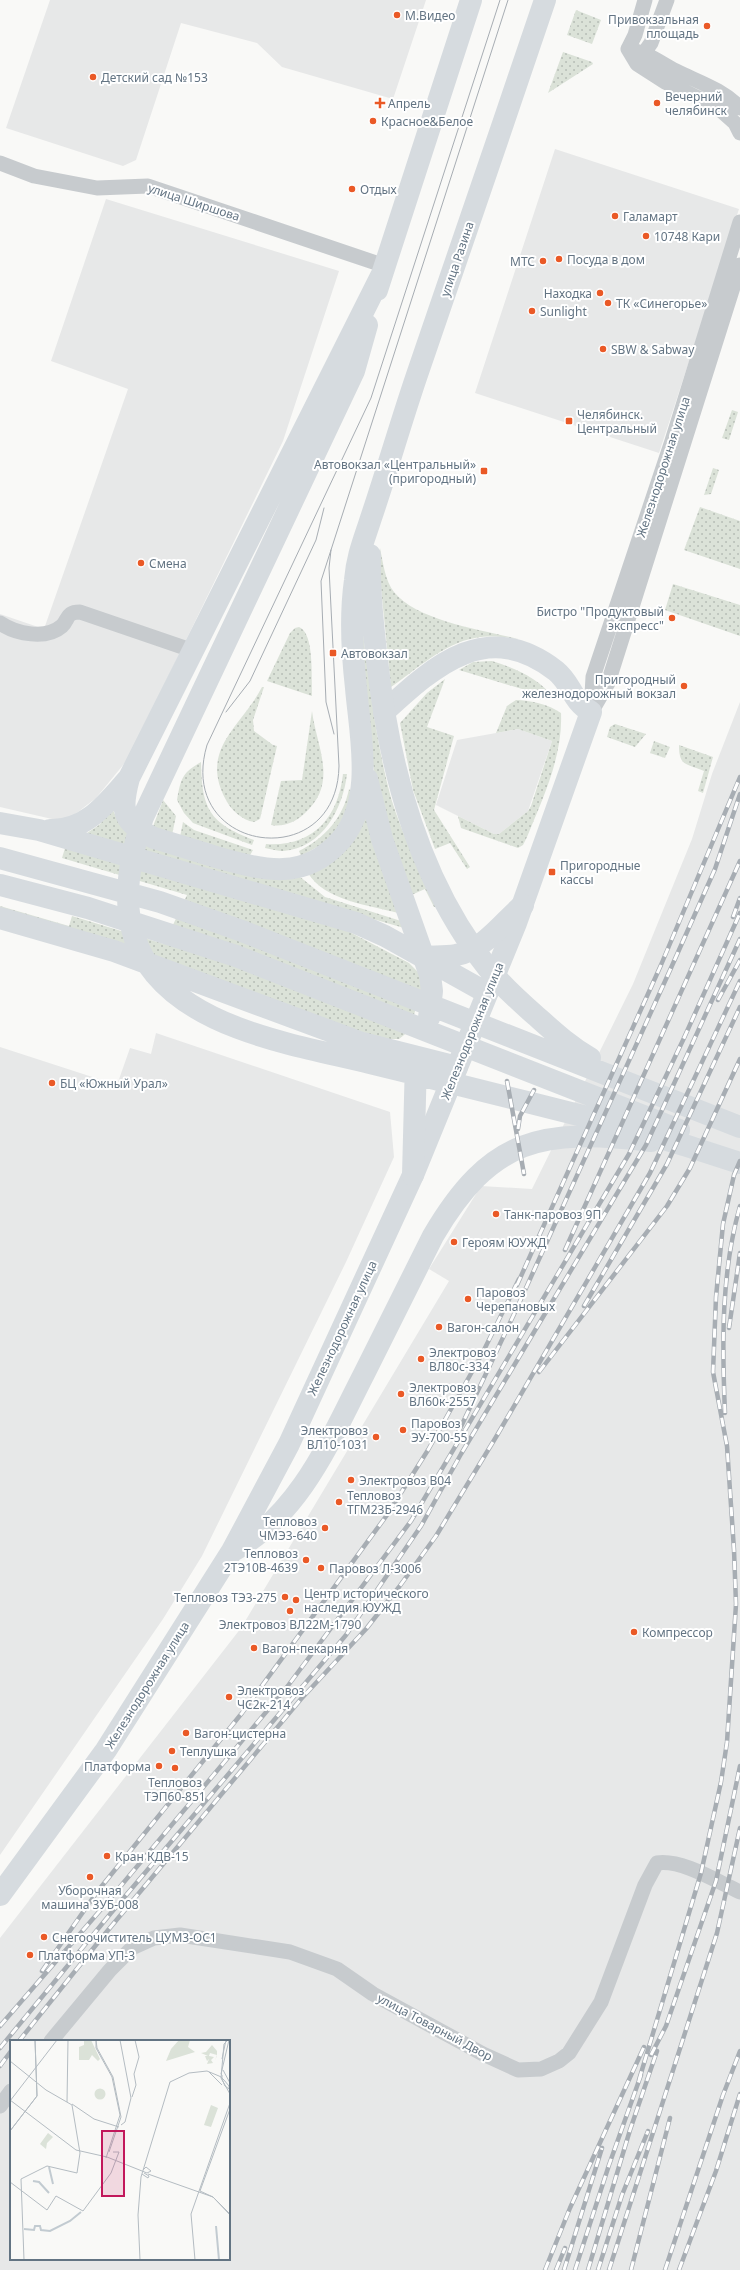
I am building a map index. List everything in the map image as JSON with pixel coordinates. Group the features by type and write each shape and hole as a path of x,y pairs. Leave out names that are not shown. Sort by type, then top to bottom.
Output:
{"main road":[{"path":"471,0 383,271 354,371 143,817 133,847 128,877 127,899 133,935 142,956 156,976 181,998 207,1014 250,1031 575,1114 686,1145 740,1163"},
{"name":"улица Разина","path":"370,519 397,432 545,0"},
{"path":"363,762 359,803 343,837 332,849 320,857 300,866 276,870 253,868 168,842 139,831 131,822 124,807 123,800 129,778 194,651 285,464 383,271"},
{"path":"370,519 370,599 384,712 404,802 417,838 445,898 468,940 489,969 508,991 573,1048 598,1062 740,1127"},
{"path":"370,519 363,535 354,581 353,617 355,686 363,762 382,839 422,957 430,975 432,991 427,1027 416,1057 413,1175"},
{"path":"384,712 448,660 469,650 492,648 520,651 541,660 559,674 577,703 591,712"},
{"name":"Железнодорожная улица","path":"0,1895 106,1750 232,1551 289,1444 413,1175 458,1068 523,905 591,712"},
{"path":"39,830 60,830 80,825 104,806 129,778"},
{"path":"0,823 39,830 356,923 385,936 487,993"},
{"path":"0,858 160,902 324,963 740,1127"},
{"path":"0,885 171,934 236,956 316,986 740,1154"},
{"path":"422,957 457,955 477,947 523,905"},
{"path":"0,918 114,952 362,1043 458,1068"},
{"path":"232,1551 268,1528 295,1498 323,1455 433,1236 462,1192 490,1165 521,1147 555,1138 600,1136 686,1145"}],"street":[{"path":"645,0 635,36 628,48 717,107 735,123 740,133"},
{"path":"641,58 661,21 667,0"},
{"path":"670,76 717,90 740,108"},
{"name":"улица Ширшова","path":"0,163 34,176 97,188 148,186 383,271"},
{"name":"Железнодорожная улица","path":"591,712 593,677 659,481 740,222"},
{"name":"Железнодорожная улица","path":"591,712 608,683 740,265"},
{"path":"0,623 34,636 50,634 63,625 66,618 73,612 80,612 194,651"},
{"name":"улица Товарный Двор","path":"52,2040 110,1970 132,1948 154,1938 180,1935 290,1952 336,1969 373,1994 483,2054 518,2070 541,2069 555,2064 570,2053 601,2002 645,1885 657,1863 664,1862 701,1873 740,1892"},
{"path":"0,2106 10,2092"}],"shaded area":[{"name":"Детский сад №153","path":"50,0 426,0 393,99 282,67 257,43 181,23 136,160 123,166 6,128"},
{"path":"576,10 601,20 592,44 567,35"},
{"path":"563,52 592,62 593,64 548,93"},
{"name":"ТК «Синегорье»","path":"555,149 739,209 659,453 475,393"},
{"path":"106,199 339,271 283,441 128,759 96,798 65,822 0,807 0,614 44,629 128,389 51,361"},
{"path":"732,410 738,412 729,440 722,438"},
{"path":"713,468 719,470 711,494 704,495"},
{"path":"700,507 740,521 740,569 684,550"},
{"path":"380,548 388,582 394,592 404,602 434,617 452,623 518,639 502,637 475,638 452,645 420,665 391,687 378,558"},
{"path":"673,584 740,605 740,636 665,610"},
{"path":"361,618 370,686 385,776 395,812 437,907 434,907 425,889 409,896 381,802 368,732 364,694"},
{"path":"299,627 304,631 308,638 310,647 312,696 267,681 290,633 295,628"},
{"path":"492,661 510,667 526,675 542,685 555,699 459,670 473,662"},
{"path":"445,679 427,727 454,736 434,810 470,867 467,869 450,843 435,849 413,790 400,723 427,693"},
{"path":"262,687 264,687 253,720 254,731 273,745 277,746 260,819 254,822 241,817 228,804 219,782 217,766 220,752 226,739 254,701"},
{"path":"516,700 540,704 561,713 559,745 551,776 527,837 523,845 518,848 461,828 458,816 494,834 499,834 528,811 531,806 552,741 518,729 496,733 507,706"},
{"path":"740,702 740,2270 0,2270 0,1938 241,1628 449,1281 429,1269 481,1186 532,1189 633,984 692,839 712,774"},
{"path":"312,711 323,765 321,790 315,802 300,817 284,825 271,825 281,781 302,780"},
{"path":"615,724 646,734 635,747 607,737 610,727"},
{"path":"518,729 552,741 528,811 499,834 494,834 436,805 457,740"},
{"path":"654,741 670,747 665,758 650,753"},
{"path":"679,745 713,757 703,793 698,791 704,771 682,761 679,752"},
{"path":"201,762 203,792 206,803 211,812 227,827 254,840 252,845 193,823 184,813 177,800 181,781 190,769"},
{"path":"343,774 347,774 341,800 336,813 320,834 297,848 283,851 265,848 266,844 282,844 297,841 320,827 329,817 335,804 340,790"},
{"path":"349,789 352,793 346,814 328,841 301,856 299,851 317,840 332,826 342,809"},
{"path":"163,800 176,816 172,835 152,829"},
{"path":"113,810 119,823 299,876 325,897 401,921 404,928 84,835 99,825"},
{"path":"366,812 398,913 336,896 325,890 308,873"},
{"path":"183,822 194,830 253,850 249,857 180,837"},
{"path":"65,848 344,929 409,963 419,973 423,985 409,1031 399,1039 383,1039 0,908 0,906 69,926 72,916 164,944 187,895 62,858"},
{"path":"156,1033 390,1112 394,1157 346,1262 202,1556 163,1619 0,1855 0,1047 117,1085 130,1048 151,1054"}],"tram line":[{"path":"331,550 329,568 339,766 331,801 313,824 288,836 260,837 234,828 214,809 203,781 207,745 371,398 500,0"},
{"path":"334,734 326,702 321,581 508,0"},
{"path":"226,712 250,681 316,540 324,508"}],"railway":[{"path":"517,1285 661,965 740,777"},
{"path":"457,1435 516,1310 715,869 740,794"},
{"path":"565,1250 740,861"},
{"path":"733,917 740,898"},
{"path":"0,2026 104,1906 287,1687 411,1521 629,1154 684,1038 740,913"},
{"path":"0,2048 111,1913 346,1635 421,1526 461,1454 646,1145 740,939"},
{"path":"718,1000 740,960"},
{"path":"20,2040 104,1935 301,1699 366,1629 436,1536 496,1437 650,1173 740,981"},
{"path":"584,1306 667,1164 740,1007"},
{"path":"539,1372 667,1206 690,1168 740,1059"},
{"path":"507,1081 524,1174"},
{"path":"518,1129 520,1116 534,1090"},
{"path":"639,2080 701,1873 721,1782 727,1742 736,1604 734,1550 727,1446 713,1372 716,1297 723,1224 734,1175 740,1161"},
{"path":"725,1413 723,1361 724,1309 729,1257 740,1206"},
{"path":"729,1328 740,1253"},
{"path":"42,1971 97,1892 242,1713 387,1515 428,1450 482,1354 519,1279"},
{"path":"651,2055 666,2026 716,1881 740,1766"},
{"path":"609,2270 717,1933 740,1828"},
{"path":"545,2270 570,2208 644,2047"},
{"path":"588,2270 630,2130 657,2051"},
{"path":"665,2270 723,2095 740,2051"},
{"path":"0,2066 10,2052"},
{"path":"575,2270 609,2165 641,2075"},
{"path":"679,2270 716,2171 740,2094"},
{"path":"631,2270 670,2118"},
{"path":"598,2270 622,2195 648,2131"},
{"path":"564,2270 602,2148"},
{"path":"556,2270 565,2248"}],"place":[{"name":"М.Видео","path":"397,15"},
{"name":"Привокзальная площадь","path":"707,26"},
{"name":"Детский сад №153","path":"93,77"},
{"name":"Апрель","path":"380,103"},
{"name":"Вечерний челябинск","path":"657,103"},
{"name":"Красное&Белое","path":"373,121"},
{"name":"Отдых","path":"352,189"},
{"name":"Галамарт","path":"615,216"},
{"name":"10748 Кари","path":"646,236"},
{"name":"Посуда в дом","path":"559,259"},
{"name":"МТС","path":"543,261"},
{"name":"Находка","path":"600,293"},
{"name":"ТК «Синегорье»","path":"608,303"},
{"name":"Sunlight","path":"532,311"},
{"name":"SBW & Sabway","path":"603,349"},
{"name":"Челябинск. Центральный","path":"569,421"},
{"name":"Автовокзал «Центральный» (пригородный)","path":"484,471"},
{"name":"Смена","path":"141,563"},
{"name":"Бистро \"Продуктовый экспресс\"","path":"672,618"},
{"name":"Автовокзал","path":"333,653"},
{"name":"Пригородный железнодорожный вокзал","path":"684,686"},
{"name":"Пригородные кассы","path":"552,872"},
{"name":"БЦ «Южный Урал»","path":"52,1083"},
{"name":"Танк-паровоз 9П","path":"496,1214"},
{"name":"Героям ЮУЖД","path":"454,1242"},
{"name":"Паровоз Черепановых","path":"468,1299"},
{"name":"Вагон-салон","path":"439,1327"},
{"name":"Электровоз ВЛ80с-334","path":"421,1359"},
{"name":"Электровоз ВЛ60к-2557","path":"401,1394"},
{"name":"Паровоз ЭУ-700-55","path":"403,1430"},
{"name":"Электровоз ВЛ10-1031","path":"376,1437"},
{"name":"Электровоз В04","path":"351,1480"},
{"name":"Тепловоз ТГМ23Б-2946","path":"339,1502"},
{"name":"Тепловоз ЧМЭ3-640","path":"325,1528"},
{"name":"Тепловоз 2ТЭ10В-4639","path":"306,1560"},
{"name":"Паровоз Л-3006","path":"321,1568"},
{"name":"Тепловоз ТЭ3-275","path":"285,1597"},
{"name":"Центр исторического наследия ЮУЖД","path":"296,1600"},
{"name":"Электровоз ВЛ22М-1790","path":"290,1611"},
{"name":"Компрессор","path":"634,1632"},
{"name":"Вагон-пекарня","path":"254,1648"},
{"name":"Электровоз ЧС2к-214","path":"229,1697"},
{"name":"Вагон-цистерна","path":"186,1733"},
{"name":"Теплушка","path":"172,1751"},
{"name":"Платформа","path":"159,1766"},
{"name":"Тепловоз ТЭП60-851","path":"175,1768"},
{"name":"Кран КДВ-15","path":"107,1856"},
{"name":"Уборочная машина 3УБ-008","path":"90,1877"},
{"name":"Снегоочиститель ЦУМ3-ОС1","path":"44,1937"},
{"name":"Платформа УП-3","path":"30,1955"}]}
